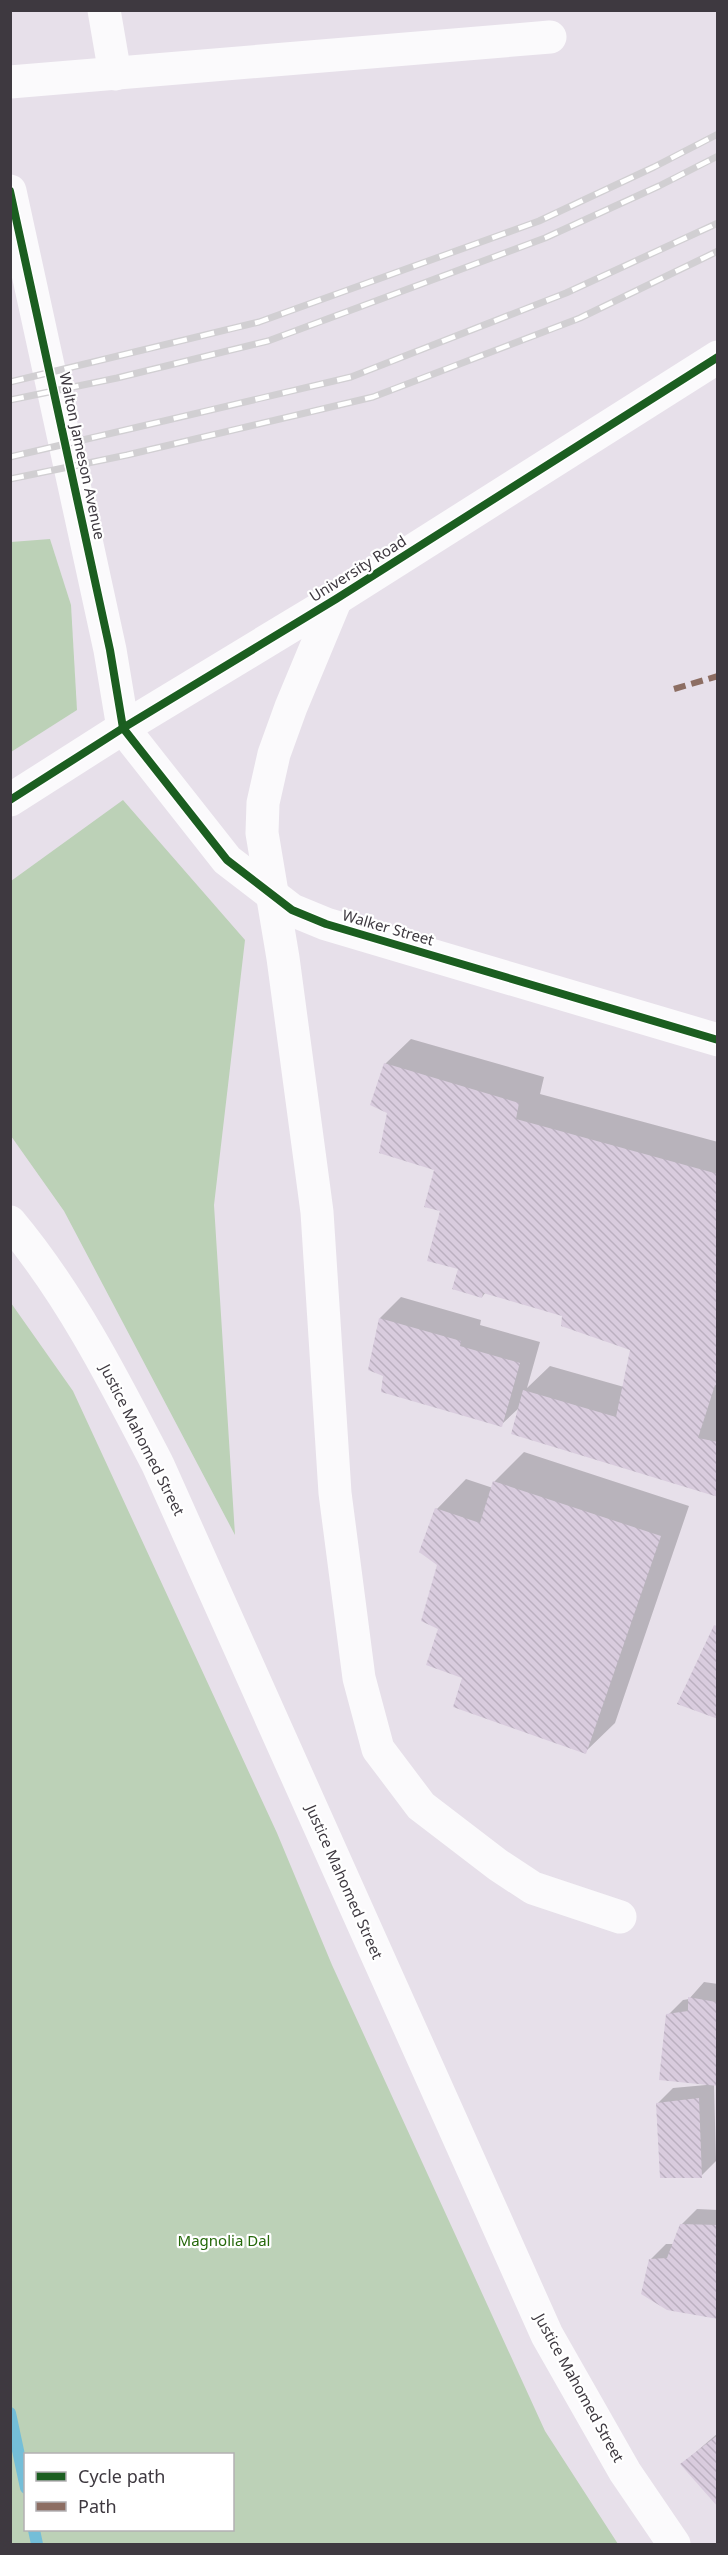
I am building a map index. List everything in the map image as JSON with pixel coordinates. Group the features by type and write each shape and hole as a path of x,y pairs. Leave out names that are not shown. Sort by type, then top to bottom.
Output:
{"street":[{"path":"104,10 115,74"},
{"path":"10,82 550,37"},
{"name":"Walton Jameson Avenue","path":"10,191 110,650 123,728"},
{"name":"University Road","path":"10,800 123,728 336,599 717,357"},
{"path":"336,599 291,706 274,754 265,793 262,833 283,958 316,1212 335,1493 359,1678 378,1749 421,1806 498,1865 533,1888 620,1917"},
{"name":"Walker Street","path":"123,728 227,860 292,910 326,924 717,1040"},
{"name":"Justice Mahomed Street","path":"10,1222 34,1250 107,1368 158,1465 546,2335 625,2472 674,2544"}],"green space":[{"path":"50,539 71,605 77,710 11,752 11,542"},
{"path":"123,800 245,940 214,1205 235,1535 64,1211 11,1136 11,881"},
{"name":"Magnolia Dal","path":"11,1303 73,1391 277,1833 332,1965 545,2431 618,2544 11,2544"}],"building":[{"path":"384,1063 519,1103 516,1119 718,1174 718,1386 715,1385 698,1438 718,1442 718,1497 511,1434 523,1390 616,1417 630,1350 561,1326 562,1316 483,1293 482,1298 452,1289 458,1269 427,1261 440,1211 424,1207 434,1170 379,1153 387,1113 370,1105"},
{"path":"379,1318 461,1341 460,1346 520,1363 502,1427 381,1392 383,1376 368,1370"},
{"path":"493,1481 661,1536 586,1754 453,1707 462,1678 426,1665 438,1629 421,1621 437,1565 419,1552 435,1508 480,1523"},
{"path":"714,1625 718,1627 718,1719 677,1704"},
{"path":"688,1997 716,2002 718,2086 659,2080 666,2014 688,2011"},
{"path":"699,2098 702,2178 660,2178 656,2103"},
{"path":"680,2224 717,2225 718,2319 667,2310 641,2294 649,2259 667,2258"},
{"path":"718,2435 718,2507 680,2464"}],"waterway":[{"path":"10,2413 24,2479"},
{"path":"34,2531 37,2544"}],"railway":[{"path":"10,382 259,322 539,221 718,134"},
{"path":"10,400 117,378 268,341 545,238 659,186 718,156"},
{"path":"10,457 351,377 566,293 718,223"},
{"path":"10,479 127,455 373,397 580,318 718,251"}],"marked path":[{"path":"674,689 718,676"}],"cycle path":[{"path":"10,191 110,650 123,728 227,860 292,910 326,924 718,1040"},
{"path":"10,800 123,728 336,599 718,357"}]}
